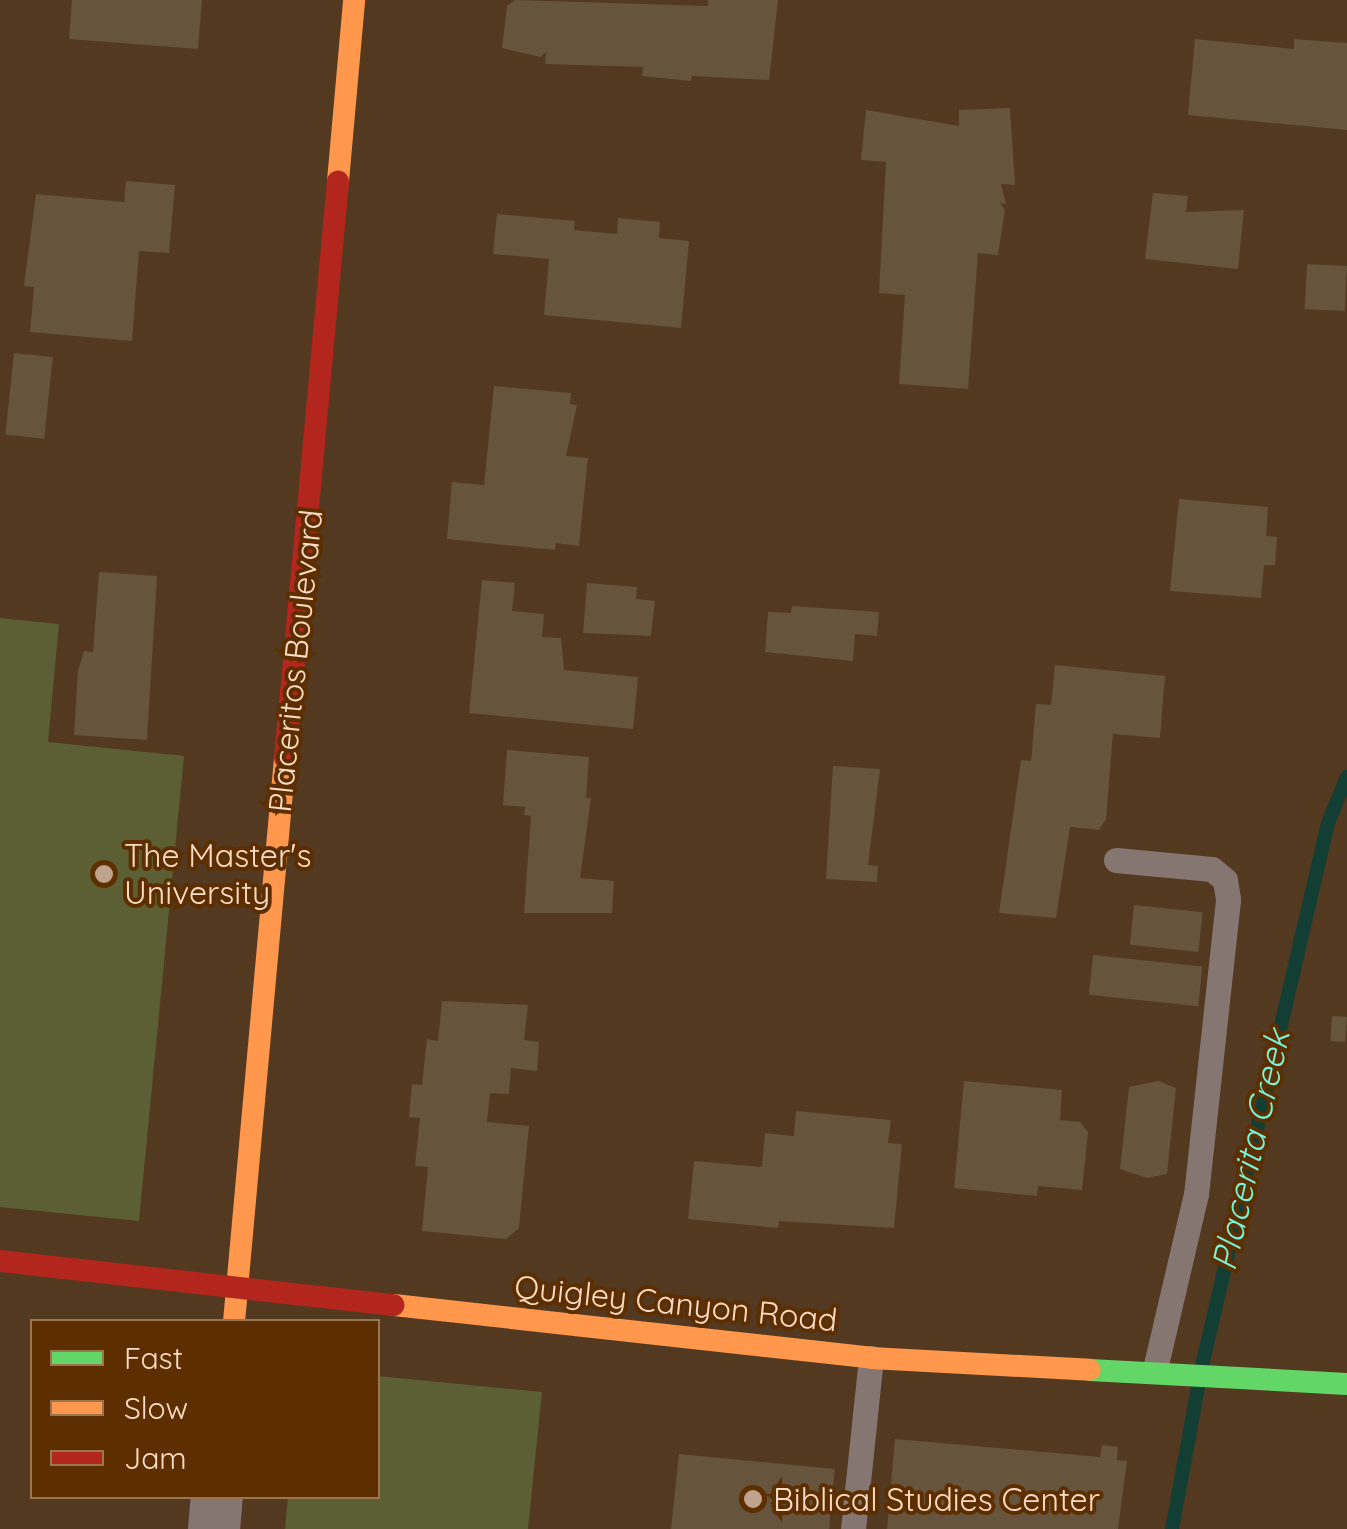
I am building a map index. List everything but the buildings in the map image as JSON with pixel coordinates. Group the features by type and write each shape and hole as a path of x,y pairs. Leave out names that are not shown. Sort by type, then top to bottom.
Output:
{"street":[{"name":"Placeritos Boulevard","path":"234,1319 354,0"},
{"name":"Quigley Canyon Road","path":"0,1261 238,1284 871,1358 1155,1370 1347,1384"},
{"path":"214,1529 217,1499"}],"lane":[{"path":"1116,860 1212,870 1226,880 1228,900 1196,1194 1155,1370"},
{"path":"853,1529 871,1358"}],"green space":[{"path":"0,618 59,624 48,742 184,756 139,1221 0,1207"},
{"path":"380,1376 542,1392 528,1529 285,1529 288,1499 380,1499"}],"waterway":[{"name":"Placerita Creek","path":"1202,1366 1328,823 1347,777"},
{"name":"Placerita Creek","path":"1172,1529 1198,1387"}],"traffic: fast":[{"path":"1090,1370 1347,1384"}],"traffic: slow":[{"path":"338,181 354,0"},
{"path":"234,1319 285,758"},
{"path":"394,1305 871,1358 1090,1370"}],"traffic: jam":[{"path":"285,758 338,181"},
{"path":"0,1261 394,1305"}],"place":[{"name":"The Master's University","path":"104,874"},
{"name":"Biblical Studies Center","path":"753,1499"}]}
